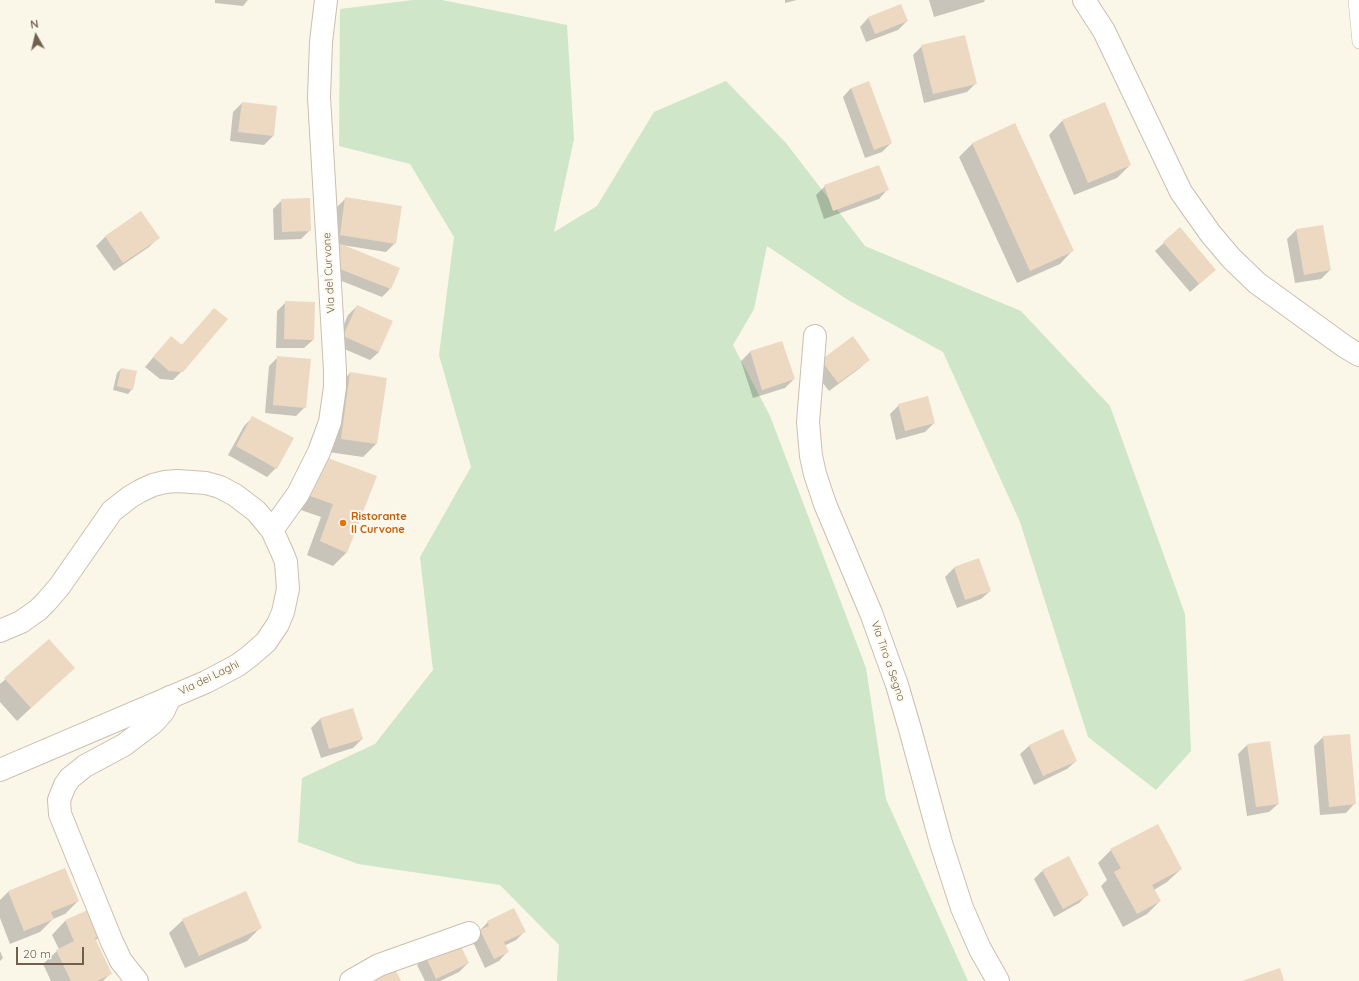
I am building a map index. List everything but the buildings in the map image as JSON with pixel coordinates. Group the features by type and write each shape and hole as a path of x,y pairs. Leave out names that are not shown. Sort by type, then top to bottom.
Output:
{"street":[{"name":"Via del Curvone","path":"272,530 298,494 319,452 330,422 335,387 319,97 321,42 326,0"},
{"path":"1084,0 1104,31 1181,192 1210,233 1235,263 1257,283 1344,346 1359,355"},
{"name":"Via Tiro a Segno","path":"815,336 808,422 811,456 818,486 871,613 897,685 962,908 980,949 998,981"},
{"name":"Via dei Laghi","path":"0,631 21,622 38,610 59,587 112,510 130,497 153,485 177,481 193,481 220,487 247,503 272,530 286,562 288,589 283,612 278,624 266,642 238,665 206,682 0,770"},
{"path":"137,981 121,961 112,942 60,814 58,800 70,778 85,766 124,744 154,723 163,712 170,697"},
{"path":"351,981 387,962 469,933"}],"lane":[{"path":"1355,0 1359,42"}],"green space":[{"path":"413,0 442,0 567,25 574,139 554,232 597,206 654,112 726,81 786,143 865,246 1021,311 1110,406 1185,614 1191,751 1156,790 1088,737 1020,522 943,352 848,300 767,246 754,309 733,345 770,416 866,668 886,799 968,981 557,981 559,945 500,885 358,864 298,842 302,778 375,744 433,670 420,557 471,467 439,355 454,237 410,164 339,146 340,9"}],"place":[{"name":"Ristorante Il Curvone","path":"343,523"}]}
